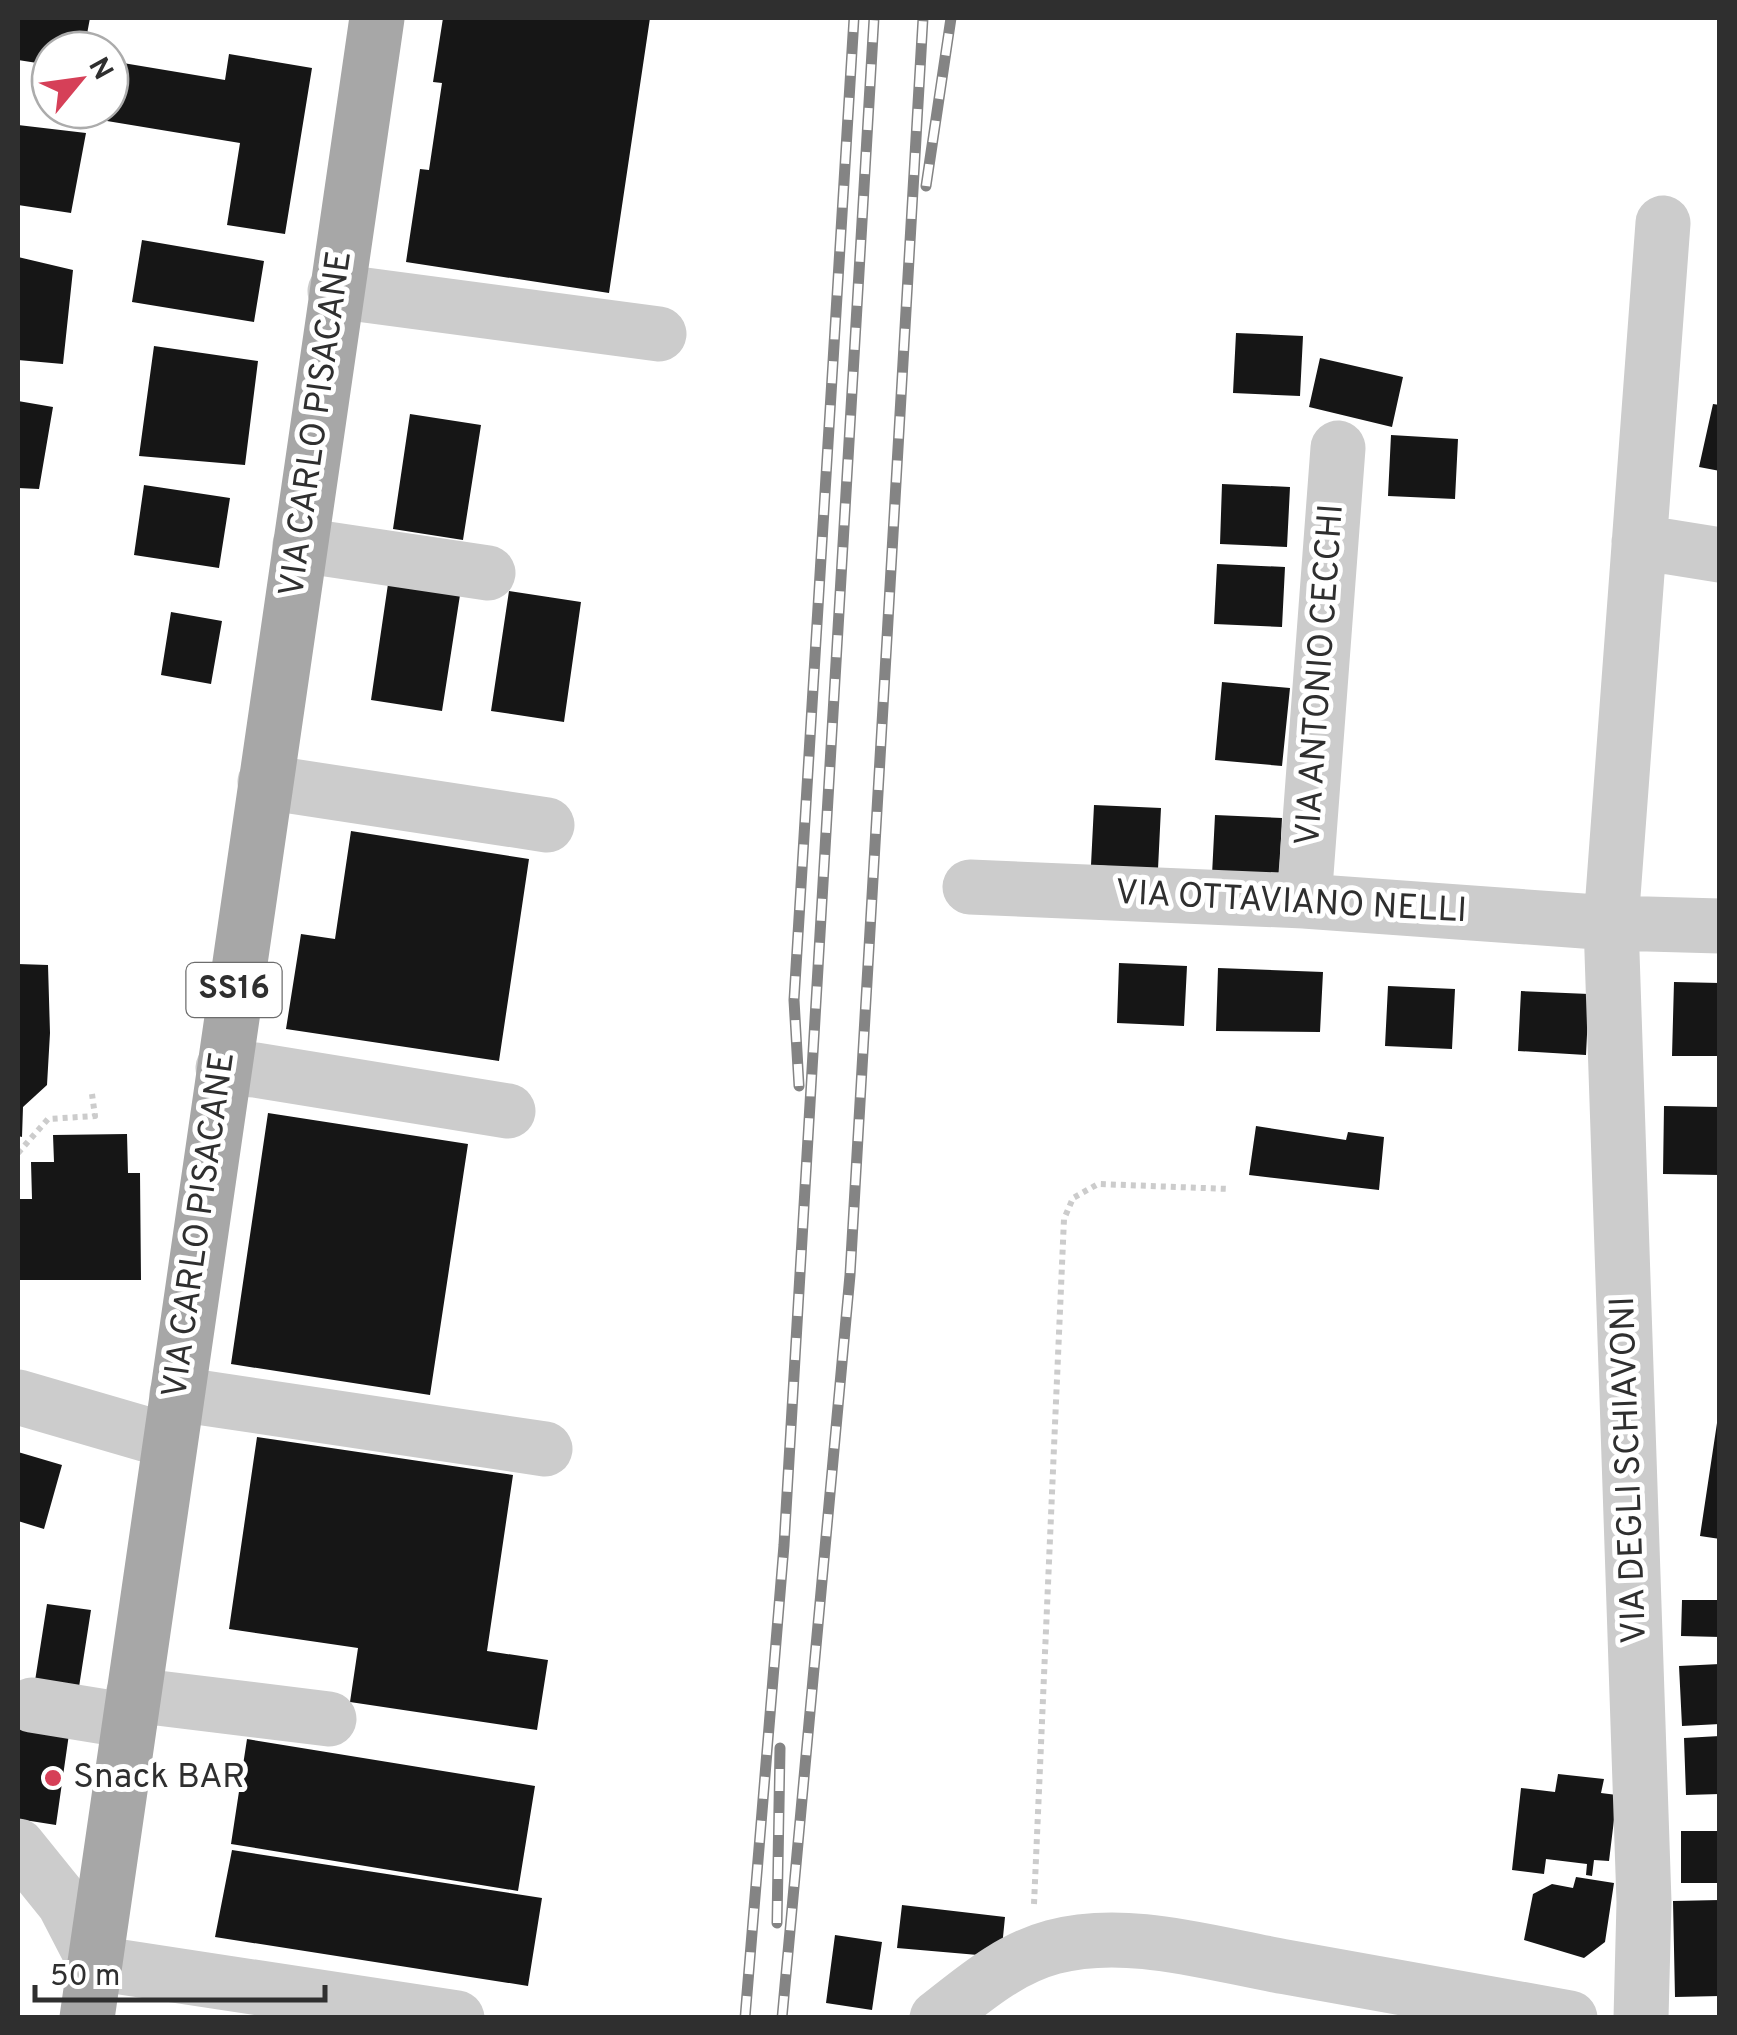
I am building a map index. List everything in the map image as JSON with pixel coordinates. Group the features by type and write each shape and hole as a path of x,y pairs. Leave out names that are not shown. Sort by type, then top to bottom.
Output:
{"main road":[{"name":"VIA CARLO PISACANE","path":"87,2018 377,18"}],"street":[{"name":"VIA DEGLI SCHIAVONI","path":"1641,2018 1644,1902 1611,923 1663,223"},
{"path":"335,291 659,334"},
{"name":"VIA ANTONIO CECCHI","path":"1304,902 1338,448"},
{"path":"1639,542 1720,555"},
{"path":"300,545 488,573"},
{"path":"266,782 546,826"},
{"name":"VIA OTTAVIANO NELLI","path":"970,886 1720,926"},
{"path":"223,1068 508,1111"},
{"path":"18,1398 145,1434 173,1416 545,1449"},
{"path":"32,1704 329,1719"},
{"path":"18,1837 110,1861"},
{"path":"18,1846 64,1903 95,1963 456,2018"},
{"path":"937,2018 992,1976 1032,1953 1084,1942 1138,1942 1570,2018"}],"path":[{"path":"18,1153 48,1119 95,1116 92,1094"},
{"path":"1032,1953 1064,1219 1073,1198 1098,1184 1230,1189"}],"building":[{"path":"18,18 90,18 88,30 30,30 30,62 18,60"},
{"path":"443,18 650,18 609,293 406,262 420,169 429,170 442,83 433,82"},
{"path":"229,54 312,68 285,234 227,225 240,143 130,125 130,64 225,80"},
{"path":"18,125 30,126 30,130 86,133 71,213 18,205"},
{"path":"142,240 264,261 254,322 132,302"},
{"path":"18,257 73,270 63,364 18,360"},
{"path":"1236,333 1303,336 1300,396 1233,393"},
{"path":"154,346 258,361 245,465 139,456"},
{"path":"1320,358 1403,377 1392,427 1309,407"},
{"path":"18,401 53,407 39,489 18,488"},
{"path":"1713,404 1720,405 1720,471 1699,467"},
{"path":"410,414 481,425 463,540 393,529"},
{"path":"1391,435 1458,439 1455,499 1388,496"},
{"path":"1222,484 1290,487 1287,547 1220,544"},
{"path":"144,485 230,498 219,568 134,555"},
{"path":"1217,564 1285,567 1282,627 1214,624"},
{"path":"388,584 460,595 442,711 371,700"},
{"path":"509,591 581,602 564,722 491,711"},
{"path":"171,612 222,621 211,684 161,675"},
{"path":"1222,682 1290,688 1282,766 1215,760"},
{"path":"1094,805 1161,808 1158,869 1091,865"},
{"path":"1215,815 1282,818 1279,878 1212,875"},
{"path":"351,831 529,859 499,1061 286,1029 301,934 335,939"},
{"path":"1119,963 1187,966 1184,1026 1117,1023"},
{"path":"18,964 48,965 50,1033 47,1085 23,1107 22,1137 18,1136"},
{"path":"1218,968 1323,972 1320,1032 1216,1031"},
{"path":"1674,982 1720,983 1720,1056 1672,1056"},
{"path":"1388,986 1455,989 1452,1049 1385,1046"},
{"path":"1521,991 1589,994 1586,1055 1518,1051"},
{"path":"1664,1106 1720,1107 1720,1175 1663,1174"},
{"path":"268,1113 468,1144 430,1395 231,1364"},
{"path":"1256,1126 1346,1140 1348,1132 1384,1137 1379,1190 1249,1175"},
{"path":"127,1134 128,1173 140,1173 141,1280 18,1280 18,1199 32,1199 31,1162 54,1162 53,1135"},
{"path":"1720,1423 1720,1539 1700,1536"},
{"path":"257,1437 513,1475 487,1651 548,1660 537,1730 350,1702 358,1648 229,1629"},
{"path":"18,1452 62,1465 44,1529 18,1521"},
{"path":"1682,1600 1720,1600 1720,1637 1681,1636"},
{"path":"47,1604 91,1610 79,1687 35,1681"},
{"path":"1720,1664 1720,1724 1682,1726 1679,1666"},
{"path":"18,1726 69,1734 56,1825 18,1819"},
{"path":"1720,1736 1720,1794 1686,1795 1684,1738"},
{"path":"247,1739 535,1786 518,1891 231,1844"},
{"path":"1558,1774 1604,1779 1601,1793 1617,1795 1609,1861 1594,1860 1592,1876 1586,1875 1587,1864 1546,1859 1544,1874 1512,1870 1521,1788 1555,1792"},
{"path":"1681,1831 1720,1831 1720,1883 1681,1883"},
{"path":"232,1850 542,1898 528,1986 215,1937"},
{"path":"1576,1877 1614,1883 1605,1942 1584,1958 1524,1940 1533,1894 1552,1884 1573,1888"},
{"path":"1720,1900 1720,1996 1675,1997 1673,1901"},
{"path":"902,1905 1005,1917 1001,1957 897,1948"},
{"path":"835,1935 882,1942 872,2010 826,2003"}],"railway":[{"path":"799,1086 794,1000 854,18"},
{"path":"745,2018 784,1545 874,18"},
{"path":"782,2018 850,1275 923,18"},
{"path":"926,186 951,18"},
{"path":"777,1923 780,1748"}],"place":[{"name":"Snack BAR","path":"53,1778"}]}
